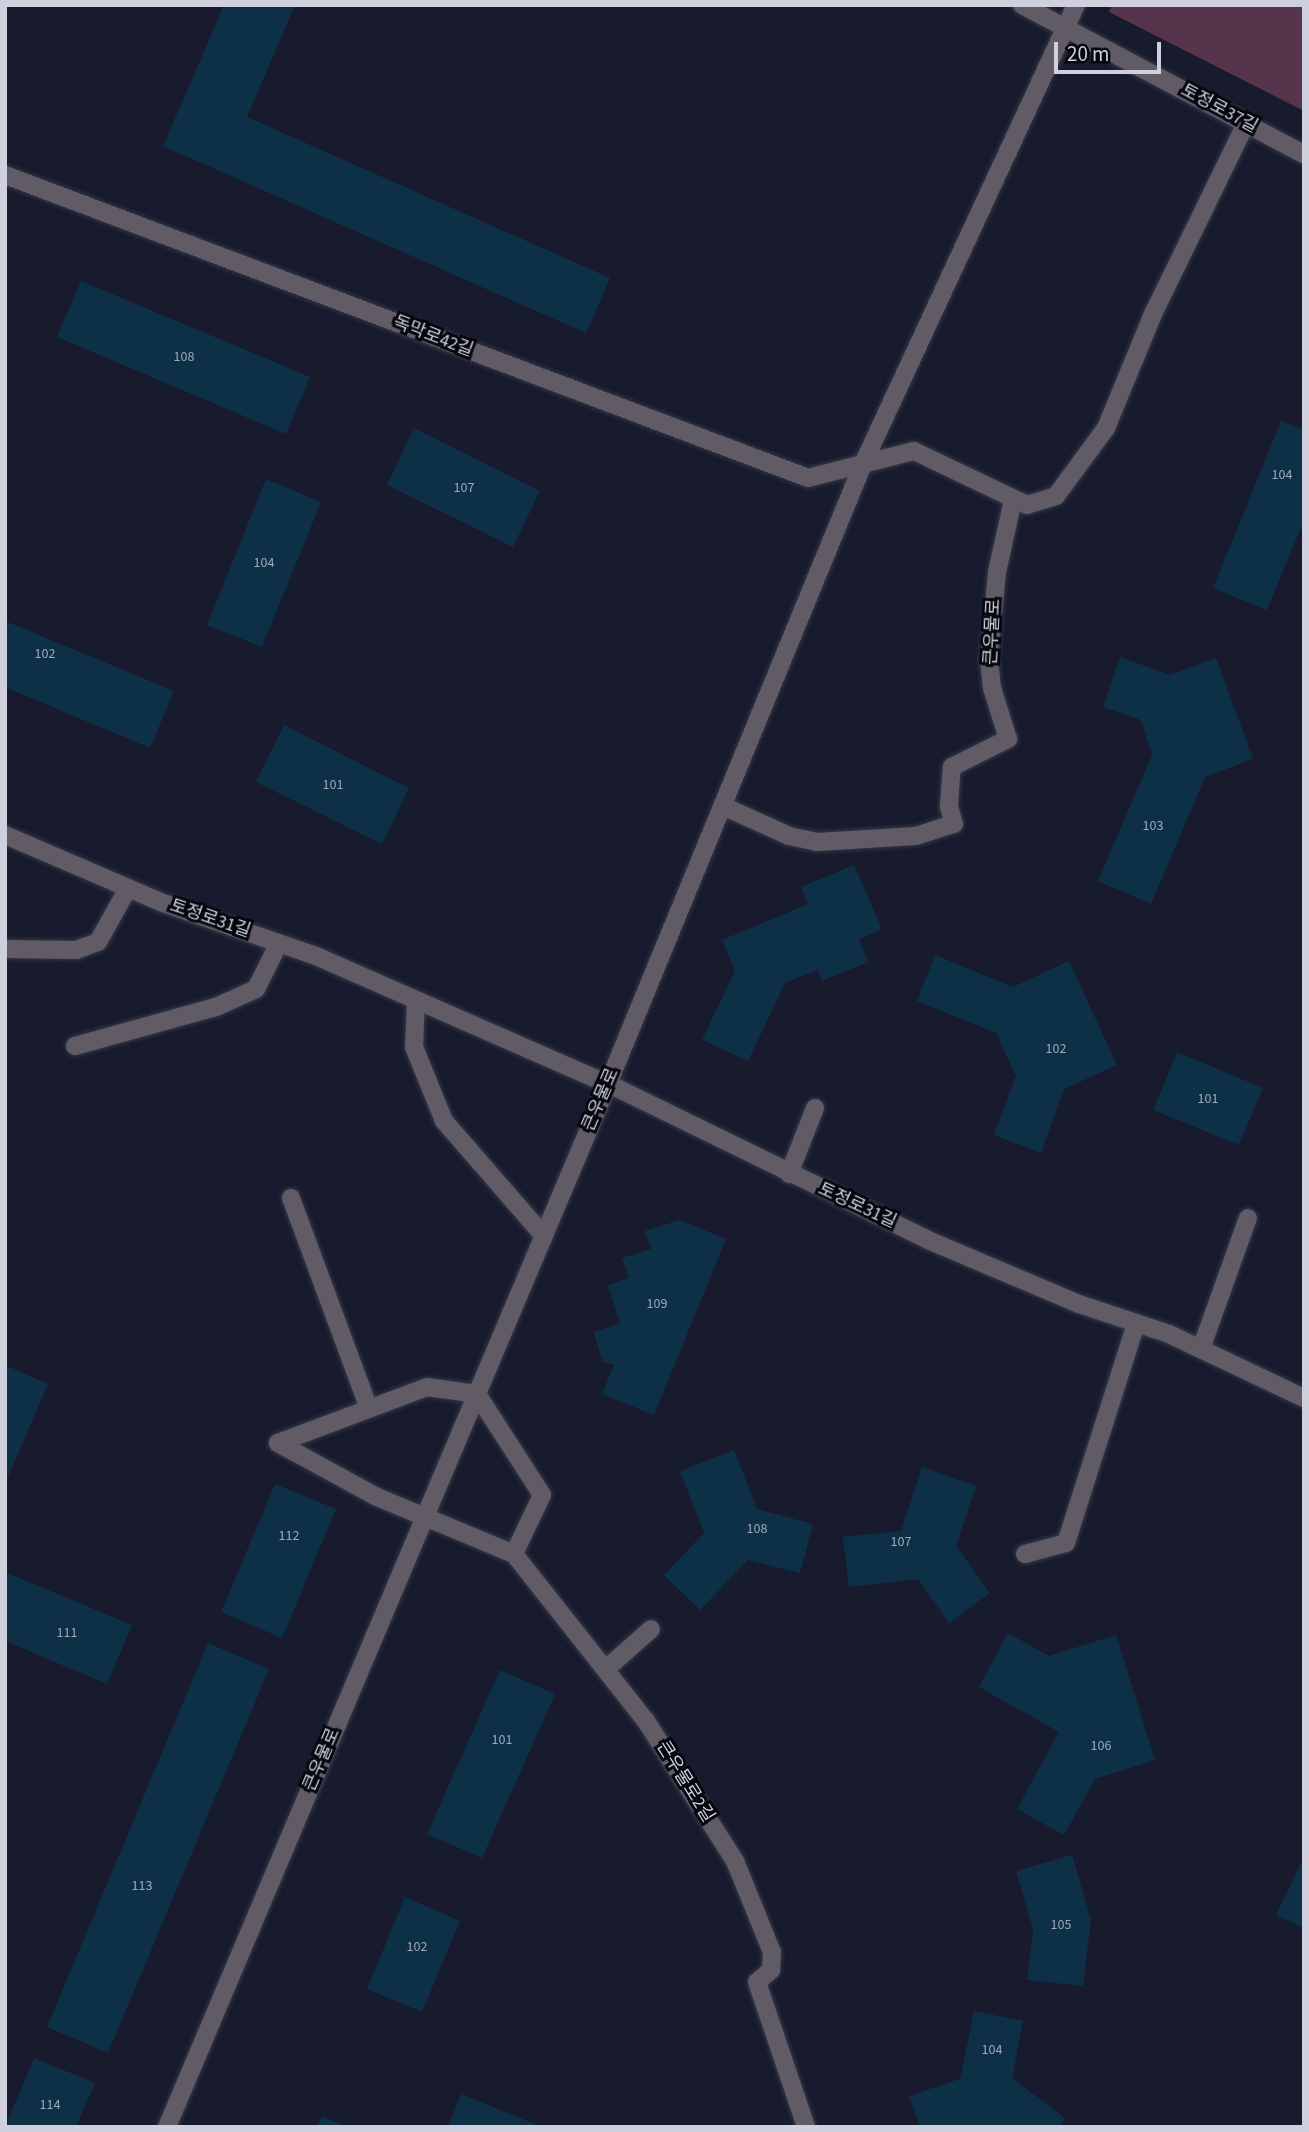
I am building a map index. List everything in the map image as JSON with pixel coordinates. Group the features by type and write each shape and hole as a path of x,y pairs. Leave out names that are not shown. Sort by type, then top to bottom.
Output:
{"street":[{"name":"토정로37길","path":"1022,5 1304,154"},
{"name":"큰우물로","path":"167,2127 608,1084 863,464 1076,5"},
{"path":"863,464 914,451 1027,505 1056,496 1107,428 1153,314 1246,123"},
{"name":"독막로42길","path":"5,176 808,478 863,464"},
{"name":"큰우물로","path":"723,806 789,836 817,842 916,836 954,824 949,806 952,767 1007,738 992,688 989,658 997,572 1013,500"},
{"name":"토정로31길","path":"5,835 128,888 279,943 416,1000 608,1084 928,1240 1079,1304 1201,1349 1304,1398"},
{"path":"5,949 76,950 98,942 128,888"},
{"path":"75,1046 216,1007 256,989 279,943"},
{"path":"416,1000 414,1047 443,1121 544,1236"},
{"path":"789,1174 815,1108"},
{"path":"291,1198 369,1406"},
{"path":"1201,1349 1248,1218"},
{"path":"1025,1554 1066,1543 1136,1323"},
{"path":"427,1387 477,1394 542,1495 514,1554 424,1519 278,1443 369,1406 427,1387"},
{"name":"큰우물로2길","path":"514,1554 646,1721 735,1861 772,1952 771,1970 757,1982 806,2127"},
{"path":"606,1669 651,1629"}],"shaded area":[{"path":"1112,5 1304,5 1304,111 1109,12"}],"building":[{"path":"224,5 295,5 247,117 610,278 586,333 163,146"},
{"path":"81,281 310,377 286,434 57,337"},
{"path":"1281,421 1304,430 1304,520 1267,610 1213,588"},
{"path":"414,428 540,491 513,547 387,485"},
{"path":"266,479 321,502 262,647 207,625"},
{"path":"5,621 174,691 150,748 5,687"},
{"path":"1120,657 1170,675 1216,658 1253,759 1205,777 1151,904 1098,881 1152,755 1141,720 1103,707"},
{"path":"284,725 409,788 382,844 256,782"},
{"path":"854,865 882,929 859,939 868,962 822,981 818,970 785,983 748,1061 702,1040 735,971 722,940 808,904 801,887"},
{"path":"935,955 1013,987 1069,961 1117,1065 1064,1089 1041,1153 994,1135 1016,1076 996,1033 917,1001"},
{"path":"1177,1052 1263,1088 1239,1145 1153,1110"},
{"path":"680,1220 726,1239 654,1415 602,1394 614,1365 602,1361 594,1332 620,1323 608,1285 629,1278 622,1258 651,1249 645,1231"},
{"path":"5,1365 48,1384 5,1484"},
{"path":"734,1450 757,1509 813,1524 800,1573 748,1560 700,1610 664,1575 704,1533 680,1471"},
{"path":"922,1467 976,1486 956,1546 990,1593 949,1623 918,1579 849,1587 843,1537 901,1531"},
{"path":"275,1484 336,1509 282,1638 221,1612"},
{"path":"5,1572 132,1625 107,1684 5,1641"},
{"path":"1008,1633 1049,1656 1116,1635 1155,1760 1095,1779 1064,1835 1017,1809 1059,1732 979,1687"},
{"path":"208,1643 269,1669 108,2053 47,2027"},
{"path":"500,1670 555,1694 482,1858 427,1834"},
{"path":"1072,1855 1091,1920 1083,1986 1027,1980 1033,1929 1016,1871"},
{"path":"1301,1863 1304,1865 1304,1928 1276,1915"},
{"path":"405,1897 460,1921 422,2012 367,1989"},
{"path":"974,2011 1023,2021 1012,2078 1065,2118 1059,2127 920,2127 909,2096 960,2079"},
{"path":"34,2058 95,2083 76,2127 5,2127"},
{"path":"461,2094 542,2127 448,2127"},
{"path":"322,2116 347,2127 317,2127"}]}
